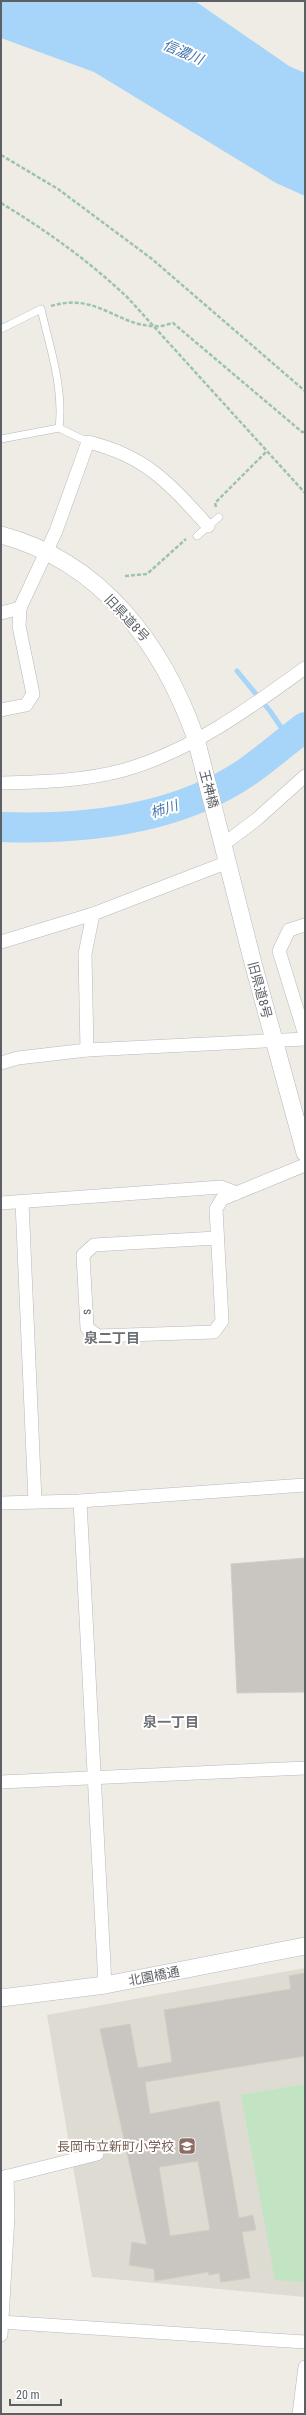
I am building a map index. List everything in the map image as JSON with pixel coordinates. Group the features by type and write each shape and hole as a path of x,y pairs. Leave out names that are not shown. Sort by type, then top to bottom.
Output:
{"street":[{"path":"1,710 26,705 33,694 19,626 20,608 46,551 88,442 126,453 145,465 163,478 208,526"},
{"name":"旧県道8号","path":"1,535 46,551 81,573 123,611 148,640 160,658 185,708 197,745"},
{"path":"1,613 20,608"},
{"path":"1,783 48,782 103,775 197,745 305,668"},
{"name":"王神橋","path":"197,745 220,826"},
{"path":"224,844 258,819 305,776"},
{"name":"旧県道8号","path":"220,826 274,1042 305,1153"},
{"path":"1,942 93,914 228,862"},
{"path":"87,1050 85,954 93,914"},
{"path":"305,925 289,930 279,951 305,1035"},
{"path":"1,1063 18,1058 87,1050 274,1042 305,1039"},
{"name":"s","path":"216,1238 94,1245 83,1255 87,1328 98,1336 214,1332 222,1321 216,1238 216,1209 222,1199 305,1165"},
{"path":"1,1203 221,1187 237,1193"},
{"path":"22,1202 35,1501"},
{"path":"1,1503 80,1501 305,1485"},
{"path":"80,1501 105,1985"},
{"path":"1,1782 305,1768"},
{"name":"北園橋通","path":"1,1998 105,1985 305,1946"},
{"path":"1,2335 8,2216 4,2177 97,2154"},
{"path":"1,2322 305,2342"},
{"path":"299,2414 305,2367"}],"lane":[{"path":"1,329 41,309 59,391 61,412 59,428"},
{"path":"1,439 59,428 88,442"},
{"path":"197,536 219,517"}],"path":[{"path":"1,154 58,189 152,259 305,391"},
{"path":"1,203 35,223 98,270 156,327 305,493"},
{"path":"41,309 71,303 94,305 136,323 156,327 173,323 302,432 305,432"},
{"path":"219,517 215,503 267,451"},
{"path":"126,576 148,574 187,538 197,536"}],"shaded area":[{"name":"長岡市立新町小学校","path":"305,1968 305,2297 92,2277 47,2015"}],"green space":[{"path":"305,2084 305,2282 275,2280 241,2095"}],"water":[{"name":"信濃川","path":"1,1 195,1 289,66 305,73 305,196 276,183 94,72 1,38"}],"building":[{"path":"305,1558 305,1692 237,1693 231,1564"},
{"path":"305,1973 305,2056 145,2082 150,2114 219,2101 239,2218 253,2215 256,2230 242,2232 250,2278 221,2282 219,2273 209,2275 208,2272 155,2281 154,2269 129,2265 132,2242 147,2245 100,2029 130,2024 138,2068 172,2062 164,2010 291,1989 289,1976","holes":["198,2161 210,2230 170,2236 159,2167"]}],"waterway":[{"path":"237,671 270,711 289,739"},
{"name":"柿川","path":"1,827 96,824 128,819 191,801 220,788 247,772 305,727"}],"place":[{"name":"長岡市立新町小学校","path":"187,2146"}],"district":[{"name":"泉二丁目","path":"112,1338"},
{"name":"泉一丁目","path":"171,1722"}]}
